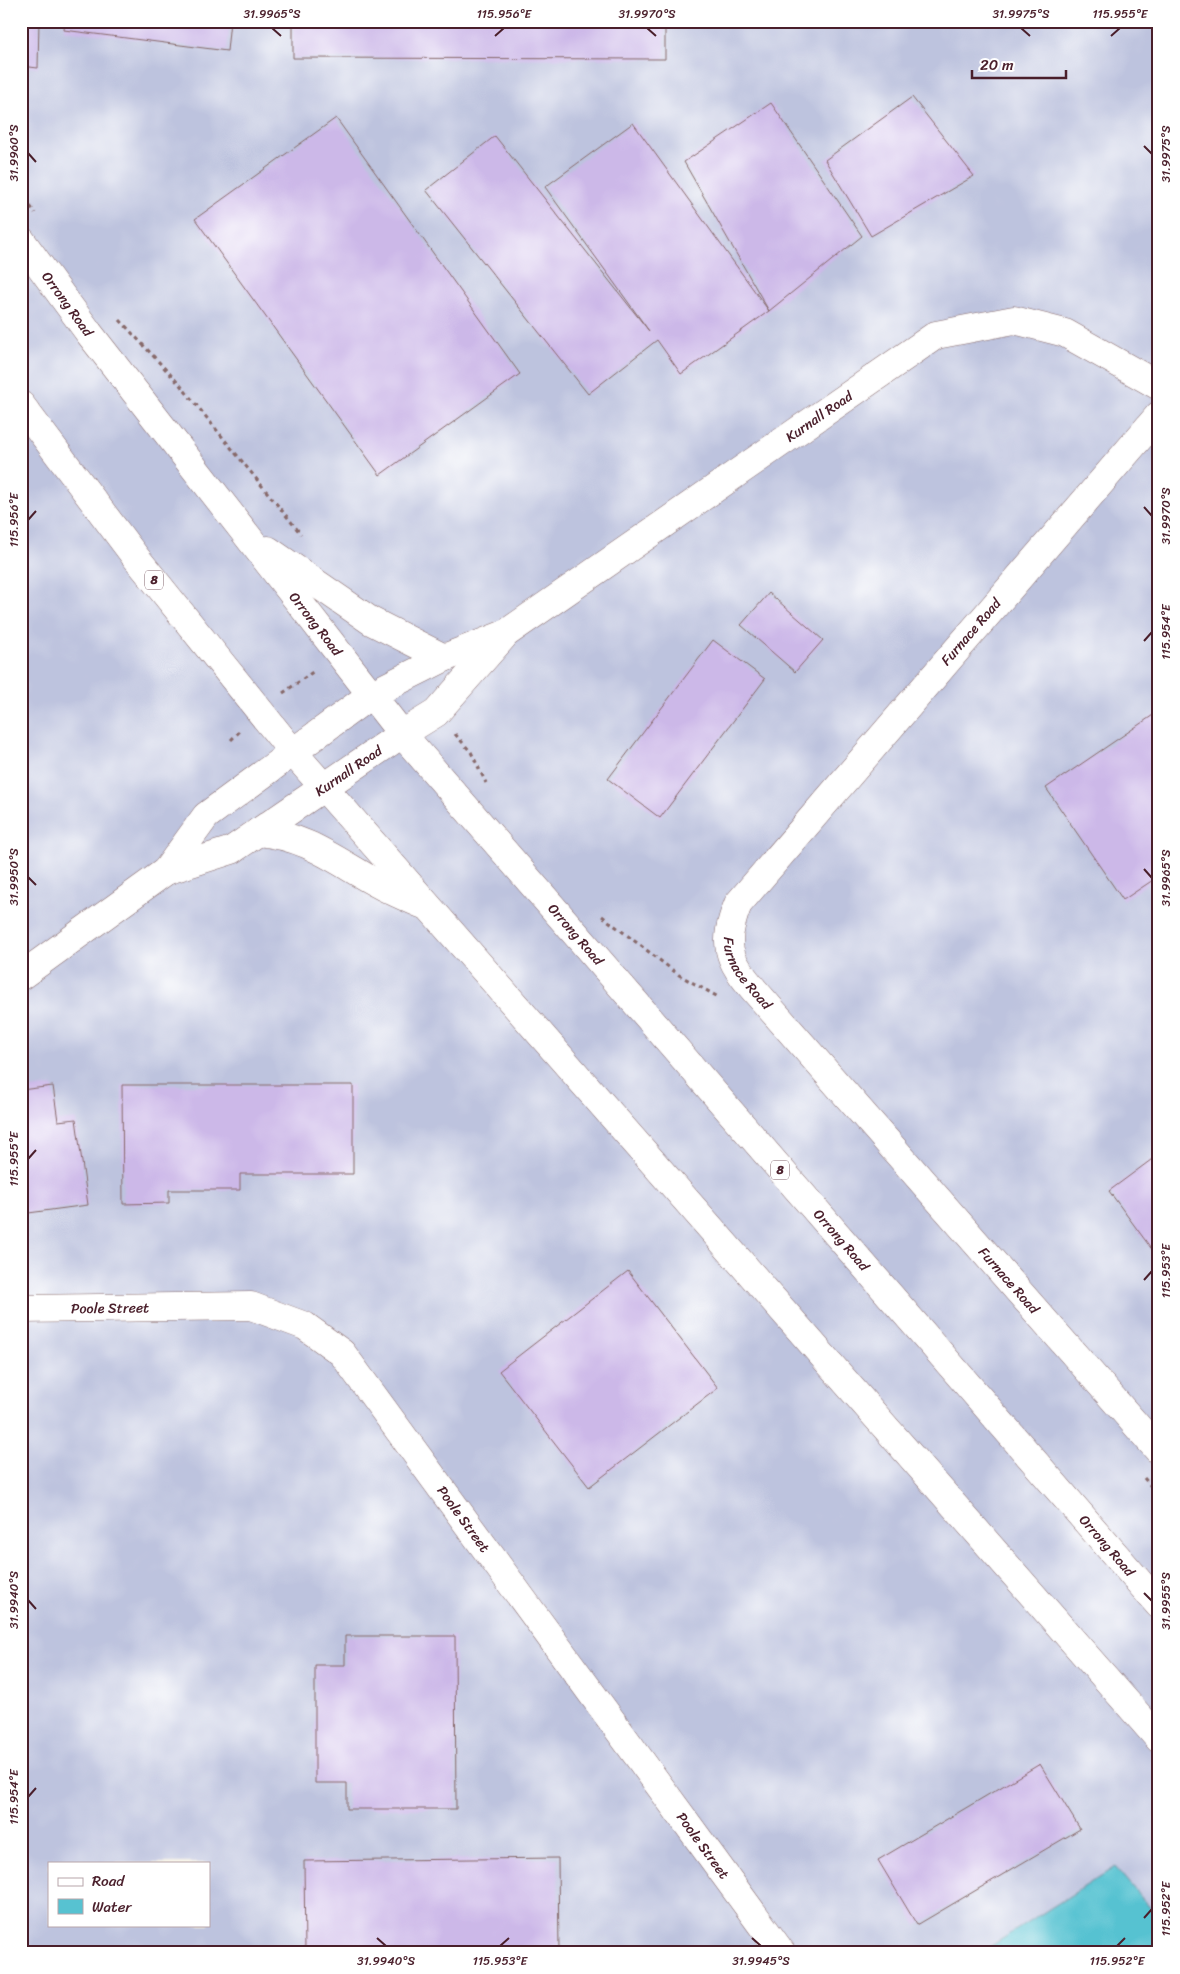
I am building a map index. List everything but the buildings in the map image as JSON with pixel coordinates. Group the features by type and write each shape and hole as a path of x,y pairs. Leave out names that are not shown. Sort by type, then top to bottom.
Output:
{"main road":[{"name":"Orrong Road","path":"21,240 89,333 402,734 1159,1605"},
{"name":"Kurnall Road","path":"21,976 166,871 206,816 372,694 444,658 505,634 936,335 1014,320 1065,333 1159,386"},
{"name":"8","path":"21,404 134,555 292,751 1159,1739"},
{"name":"Furnace Road","path":"1159,415 738,904 730,924 728,946 737,970 1159,1451"},
{"path":"244,533 370,621 444,658"},
{"name":"Kurnall Road","path":"166,871 232,850 323,787 436,713 505,634"},
{"path":"258,832 281,834 312,845 380,885 429,908"},
{"name":"Poole Street","path":"21,1309 251,1306 305,1326 342,1353 782,1953"}],"path":[{"path":"21,193 38,217"},
{"path":"115,315 181,386 303,536"},
{"path":"230,740 279,696 339,652"},
{"path":"436,713 471,752 487,783 493,790"},
{"path":"599,913 679,975 728,1002"},
{"path":"1139,1473 1159,1496"}],"shaded area":[{"path":"21,21 1159,21 1159,1953 21,1953"}],"water":[{"path":"1115,1867 1159,1918 1159,1953 980,1953"}]}
